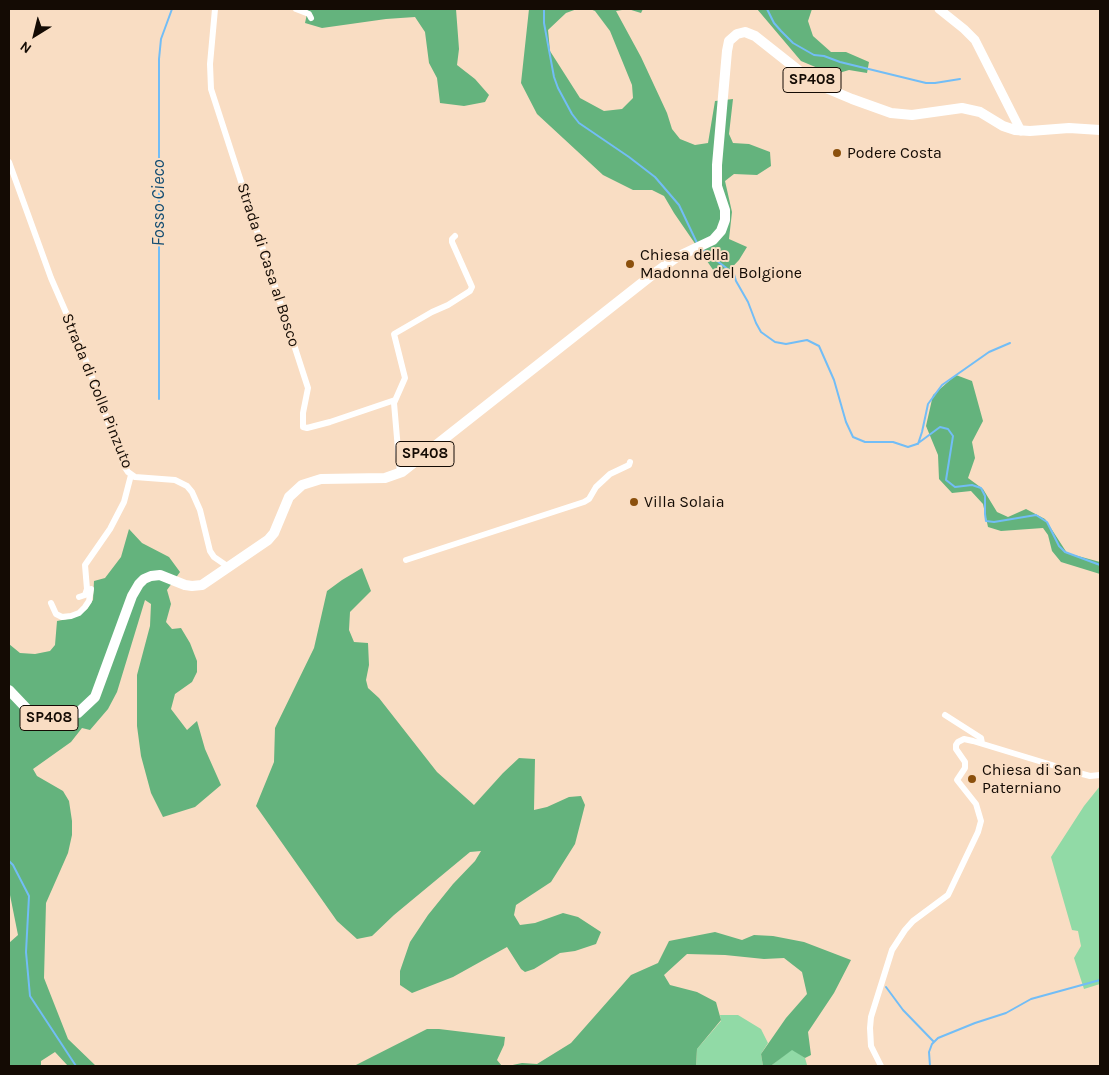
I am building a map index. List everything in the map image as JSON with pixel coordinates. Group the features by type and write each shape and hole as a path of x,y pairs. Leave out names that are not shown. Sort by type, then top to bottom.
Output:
{"main road":[{"name":"SP408","path":"9,690 28,710 42,717 63,718 78,713 95,697 131,599 140,582 148,577 160,575 185,585 198,586 210,581 270,538 290,497 302,485 318,479 382,478 400,473 629,292 679,256 707,245 717,236 723,227 725,218 716,174 726,51 730,40 738,33 747,32 755,36 820,86 891,113 909,115 967,109 980,112 1008,128 1022,131 1069,128 1100,130"}],"street":[{"name":"Strada di Casa al Bosco","path":"215,9 210,64 211,89 308,388 303,413 303,427 307,428 330,422 395,400"},
{"path":"296,9 309,14 311,18"},
{"path":"939,9 975,40 1022,131"},
{"name":"Strada di Colle Pinzuto","path":"9,162 51,278 81,347 121,458 128,472 141,478 176,480 187,486 200,510 210,551 216,559 230,568"},
{"path":"400,473 395,400 405,378 394,334 448,305 472,287 452,242 455,236"},
{"path":"406,560 584,502 610,474 629,465 630,462"},
{"path":"79,597 87,592 85,565 110,529 124,502 131,475"},
{"path":"51,603 54,612 62,617 79,613 85,607 90,595 91,589 86,576"},
{"path":"945,715 981,738 982,743"},
{"path":"881,1066 871,1046 870,1028 889,958 904,930 948,895 978,832 981,821 976,804 957,780 964,768 965,762 956,745 958,742 964,740 982,743 1090,776 1100,775"}],"green space":[{"path":"308,9 456,9 459,49 457,65 475,79 489,95 485,102 464,106 440,103 437,78 429,63 425,32 415,17 322,28 305,23"},
{"path":"529,9 577,9 566,13 548,30 550,51 580,98 604,111 622,109 633,98 632,85 610,31 595,11 590,9 628,9 616,11 641,57 667,113 672,129 680,139 695,145 708,143 715,101 733,99 729,134 733,143 749,144 770,152 771,166 757,175 734,174 725,181 732,212 729,239 747,247 739,260 720,280 664,196 652,190 633,190 603,175 537,114 521,83"},
{"path":"628,9 643,9 641,13"},
{"path":"757,9 812,9 808,21 813,36 831,52 846,52 869,62 867,73 849,70 839,73 825,71 801,61"},
{"path":"956,375 972,381 983,421 972,442 975,458 968,478 983,489 997,512 1008,517 1026,509 1045,519 1067,553 1100,562 1100,574 1061,562 1052,551 1048,535 1043,528 1001,531 988,527 983,504 971,491 952,493 939,479 938,455 926,426 933,395"},
{"path":"129,529 142,543 169,557 180,572 167,590 171,604 166,622 172,629 181,628 190,643 197,661 197,672 192,682 175,694 171,709 187,730 197,721 205,749 221,785 195,807 163,817 151,793 141,756 137,726 137,675 150,626 151,604 145,600 117,692 108,709 90,730 82,728 71,742 33,769 37,776 63,791 69,801 72,821 72,835 68,853 46,903 44,978 68,1039 96,1066 68,1066 55,1052 41,1061 41,1066 9,1066 9,943 18,935 9,890 9,644 20,653 35,654 50,651 55,645 57,621 73,618 86,610 93,600 94,581 105,578 121,557"},
{"path":"362,568 371,591 350,612 349,630 354,642 368,643 369,665 366,680 368,688 379,698 437,772 474,805 519,758 535,759 534,810 547,807 569,797 581,796 585,805 575,844 551,882 516,905 514,915 520,925 535,923 563,913 578,917 601,932 596,944 575,951 560,953 534,969 525,972 507,947 453,977 412,993 400,985 400,971 410,942 428,915 475,861 481,851 470,852 394,915 372,936 357,939 337,921 256,806 274,762 275,728 314,648 327,591"},
{"path":"1100,786 1100,984 1084,989 1074,958 1081,946 1078,931 1072,930 1051,857 1084,806"},
{"path":"715,932 742,940 754,935 773,936 804,942 851,960 834,993 808,1032 811,1055 805,1058 792,1050 772,1065 763,1066 761,1054 786,1018 807,994 802,972 784,958 764,959 687,954 664,975 670,985 697,992 716,1002 721,1020 697,1049 696,1066 508,1066 522,1063 537,1064 571,1043 631,975 658,963 669,941"},
{"path":"720,1015 738,1015 761,1029 768,1043 761,1054 763,1066 696,1066 697,1049 721,1021"},
{"path":"427,1029 505,1037 504,1045 497,1060 502,1066 354,1066"},
{"path":"792,1049 805,1058 807,1065 767,1066 772,1065"}],"waterway":[{"name":"Fosso Cieco","path":"159,399 159,59 161,39 172,9"},
{"path":"544,9 544,23 554,77 572,114 579,123 655,177 679,205 697,243"},
{"path":"767,9 774,23 793,43 814,55 926,83 960,79"},
{"path":"702,249 734,274 761,332 775,342 786,344 807,340 819,346 834,380 846,422 853,437 865,442 893,442 908,447 917,444 940,427 948,429 953,436 946,480 955,487 972,485 981,488 985,496 986,521 994,522 1036,515 1047,522 1059,546 1065,552 1100,565"},
{"path":"918,444 928,404 942,385 989,352 1010,343"},
{"path":"9,861 29,896 26,952 30,996 76,1066"},
{"path":"930,1066 929,1052 932,1044 938,1038 1006,1013 1031,999 1100,980"},
{"path":"886,987 903,1010 934,1042"}],"place":[{"name":"Podere Costa","path":"837,153"},
{"name":"Chiesa della Madonna del Bolgione","path":"630,264"},
{"name":"Villa Solaia","path":"634,502"},
{"name":"Chiesa di San Paterniano","path":"972,779"}]}
